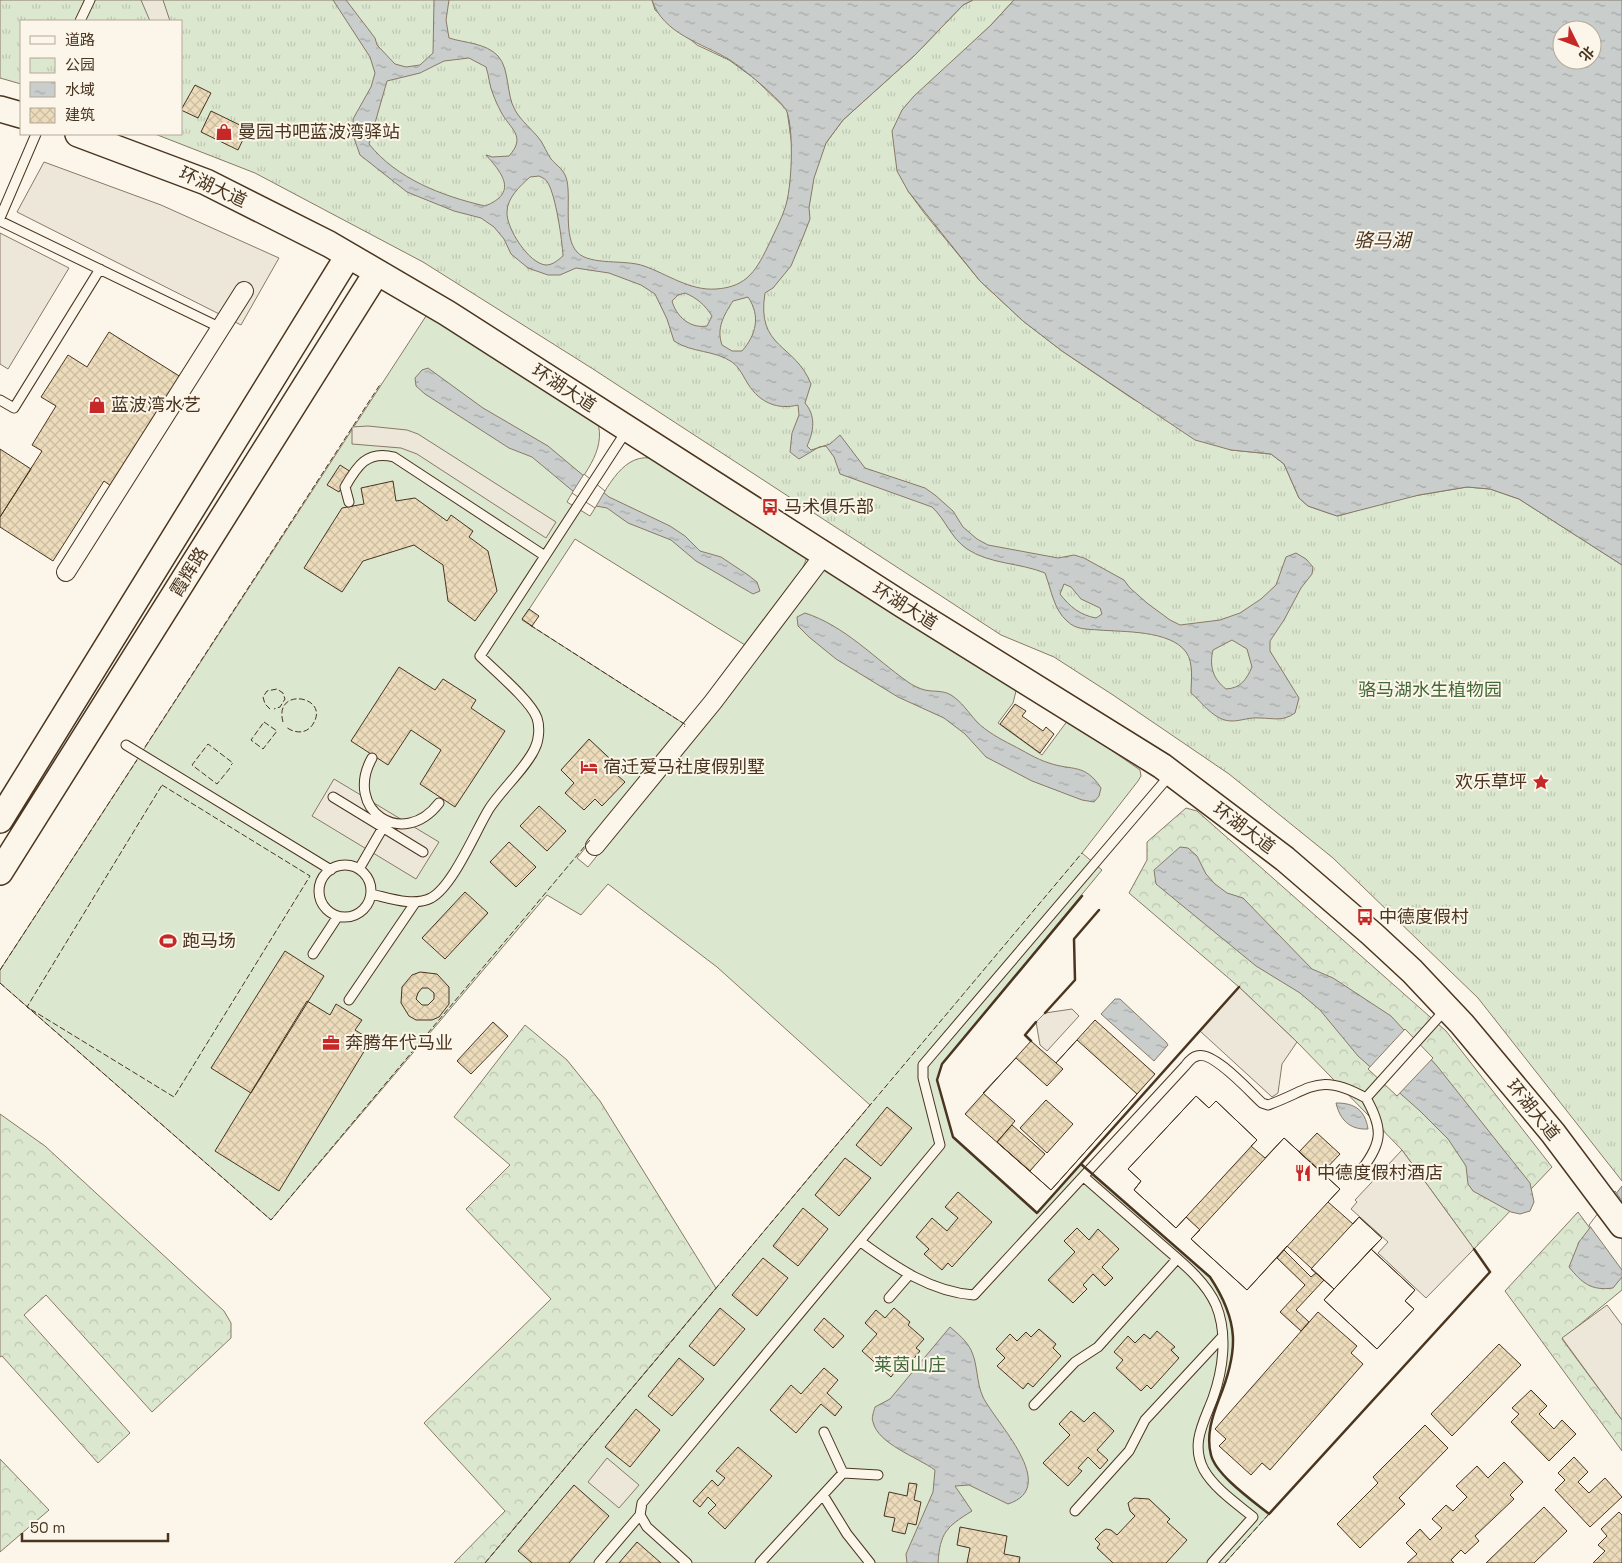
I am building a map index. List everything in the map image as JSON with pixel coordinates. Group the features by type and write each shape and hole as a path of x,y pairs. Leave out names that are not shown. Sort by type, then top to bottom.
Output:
{"street":[{"path":"0,110 20,115"},
{"name":"环湖大道","path":"81,135 206,182 378,272 447,313 824,555 1172,773 1310,880 1372,934 1448,1008 1553,1133 1622,1225"},
{"name":"霞辉路","path":"0,820 348,256"},
{"name":"霞辉路","path":"0,872 378,272"},
{"path":"66,572 244,291"},
{"path":"595,846 713,702 824,555"}],"lane":[{"path":"80,20 90,0"},
{"path":"36,135 0,219 221,328"},
{"path":"0,400 14,408 100,269"},
{"path":"371,894 415,903 431,898 445,884 490,808 535,749 538,737 537,718 522,697 480,656 627,430"},
{"path":"349,502 345,486 365,458 376,455 394,457 545,556"},
{"path":"126,745 331,870"},
{"path":"372,758 365,772 363,790 371,808 385,824 413,824 425,818 439,804"},
{"path":"599,1563 640,1515 642,1503 940,1145 923,1078 923,1065 1172,773"},
{"path":"333,797 385,824 423,852"},
{"path":"359,869 385,824"},
{"path":"345,866 359,869 369,880 371,894 369,902 360,913 353,916 338,916 330,912 321,899 321,883 331,870 345,866"},
{"path":"349,1000 415,903"},
{"path":"313,954 338,916"},
{"path":"1366,1098 1448,1008"},
{"path":"861,1242 909,1275 964,1294 974,1295 1197,1055 1208,1055 1218,1062 1262,1103 1268,1105 1314,1085 1344,1087 1366,1098 1377,1120 1379,1136 1373,1154 1362,1169"},
{"path":"1084,1176 1177,1259 1204,1286 1216,1306 1222,1337 1219,1375 1213,1398 1202,1420 1198,1445 1200,1461 1210,1480 1253,1517 1212,1563"},
{"path":"1034,1405 1074,1362 1098,1347 1177,1259"},
{"path":"889,1298 909,1275"},
{"path":"1075,1510 1129,1452 1145,1420 1222,1337"},
{"path":"824,1432 843,1473"},
{"path":"843,1473 878,1475"},
{"path":"760,1563 843,1473"},
{"path":"823,1495 847,1534 870,1563"},
{"path":"640,1515 647,1527 687,1563"}],"green space":[{"name":"骆马湖水生植物园","path":"0,0 652,0 655,10 697,45 729,60 755,79 787,110 792,146 826,143 843,120 915,55 963,5 973,0 1014,0 991,25 902,110 908,191 980,281 1023,321 1062,351 1133,399 1231,450 1271,454 1284,464 1299,498 1308,506 1338,516 1396,499 1467,487 1490,489 1519,499 1622,565 1622,1181 1478,998 1333,858 1229,774 1054,657 1001,635 593,369 423,262 255,173 158,135 182,135 182,20 20,20 20,84 0,78"},
{"name":"莱茵山庄","path":"428,313 597,420 599,443 596,453 567,502 590,516 607,487 622,469 630,462 639,458 650,458 807,554 805,563 791,587 745,645 575,539 522,620 686,725 577,858 588,867 733,686 824,568 1013,687 1016,691 1013,703 998,723 1042,755 1068,720 1140,770 1141,776 1138,781 1082,853 1102,870 942,1064 937,1080 953,1137 1037,1212 1081,1164 1210,1277 1220,1293 1231,1322 1233,1350 1226,1381 1210,1427 1211,1455 1214,1463 1227,1479 1269,1514 1225,1563 485,1563 870,1105 717,967 608,884 581,915 547,895 271,1220 0,983 0,970"},
{"path":"1186,808 1197,811 1446,1031 1552,1167 1474,1249 1402,1150 1297,1042 1239,987 1129,893 1147,860 1147,842"},
{"path":"525,1025 567,1060 600,1101 716,1288 485,1563 454,1563 505,1511 424,1423 551,1299 466,1209 510,1165 454,1117"},
{"path":"0,1114 45,1146 224,1311 231,1323 231,1338 152,1412 46,1295 24,1315 130,1433 98,1463 2,1356 0,1357"},
{"path":"1578,1212 1622,1272 1622,1290 1562,1339 1622,1420 1622,1451 1505,1291"},
{"path":"0,1459 49,1510 0,1552"}],"shaded area":[{"path":"141,0 163,0 170,20 150,20"},
{"path":"44,162 161,205 279,258 241,325 17,212"},
{"path":"0,233 69,268 8,369 0,364"},
{"path":"368,426 407,430 418,434 556,522 546,538 417,454 401,448 352,444 352,427"},
{"path":"334,779 439,842 416,879 312,816"},
{"path":"1239,987 1297,1042 1282,1064 1278,1093 1272,1097 1200,1031"},
{"path":"1072,1009 1079,1016 1047,1051 1040,1045 1036,1022 1045,1013"},
{"path":"1402,1150 1474,1249 1426,1298 1378,1253 1388,1242 1351,1209 1357,1202 1355,1200"},
{"path":"1607,1305 1622,1325 1622,1420 1562,1338"},
{"path":"607,1458 639,1485 619,1508 588,1482"}],"water":[{"path":"333,0 346,0 375,38 377,45 395,64 406,67 420,65 433,53 434,0 449,0 446,20 449,38 488,48 498,56 502,61 515,110 541,141 551,159 564,174 568,189 570,237 577,252 590,259 599,261 644,266 688,285 706,289 727,288 744,280 756,268 785,208 791,174 791,133 787,112 778,100 761,84 730,60 674,29 657,12 652,0 973,0 963,5 915,55 843,120 826,143 814,178 809,208 810,219 803,237 791,266 773,288 765,293 764,311 766,325 771,336 796,360 811,384 805,403 811,413 813,424 807,446 811,450 817,448 799,459 790,452 792,433 799,415 798,405 777,406 764,400 753,391 739,369 732,362 718,355 688,348 674,341 667,319 655,294 641,285 609,273 576,268 560,275 548,275 528,268 511,254 504,239 494,227 481,218 454,211 407,192 360,155 354,138 353,119 371,87 375,73 370,57","holes":["469,58 486,67 496,101 517,138 517,143 509,156 492,157 486,155 502,176 504,189 495,201 485,206 453,197 421,184 393,167 369,144 387,81 420,73 444,61","539,176 548,183 554,198 563,256 555,262 546,265 539,263 526,252 514,236 507,212 509,202 530,177","685,293 697,300 704,305 712,316 707,326 695,325 685,320 677,312 672,301 678,295","748,297 755,311 756,318 753,332 742,351 732,351 722,345 720,339 720,327 733,301"]},
{"name":"骆马湖","path":"1014,0 1622,0 1622,565 1519,499 1490,489 1467,487 1419,495 1337,516 1308,506 1299,498 1284,464 1271,454 1231,450 1195,440 1062,351 1023,321 980,281 908,191 897,171 892,131 902,110 914,96 991,25"},
{"path":"428,368 483,408 548,446 609,497 670,526 685,536 700,551 721,557 748,575 757,582 760,591 753,594 696,561 671,540 628,523 607,508 596,506 574,492 532,457 509,448 425,394 416,386 415,378 422,370"},
{"path":"840,435 865,468 925,488 953,511 963,527 977,539 988,545 1058,558 1074,555 1084,558 1124,580 1147,603 1180,625 1220,620 1240,613 1261,599 1276,585 1286,557 1296,553 1306,559 1313,567 1312,574 1301,588 1270,641 1270,651 1299,698 1295,713 1286,718 1256,718 1232,721 1214,715 1191,693 1192,672 1189,656 1179,645 1158,636 1078,628 1070,624 1059,611 1053,599 1045,573 985,558 967,549 956,539 932,507 840,474 834,457 826,446 822,447 830,444","holes":["1064,584 1071,587 1081,599 1100,608 1102,614 1096,618 1085,615 1072,607 1060,594","1232,640 1247,649 1252,667 1248,676 1239,685 1226,689 1215,676 1212,661 1213,650"]},
{"path":"805,613 846,634 912,684 928,691 945,692 951,695 962,704 977,722 1003,740 1044,761 1084,771 1101,788 1099,796 1094,802 1082,800 1032,781 986,757 965,734 944,718 898,697 836,659 798,626 797,617"},
{"path":"1180,847 1188,848 1197,856 1206,874 1215,884 1227,893 1243,898 1312,969 1333,978 1391,1016 1437,1066 1530,1183 1534,1202 1530,1211 1520,1214 1511,1212 1473,1191 1468,1184 1466,1166 1448,1139 1420,1111 1358,1056 1320,1010 1300,993 1256,966 1156,884 1154,870"},
{"path":"1115,999 1120,999 1168,1045 1154,1061 1101,1014"},
{"path":"1336,1103 1349,1104 1362,1112 1368,1129 1356,1128 1347,1123 1340,1114"},
{"path":"1622,1186 1622,1277 1613,1288 1593,1287 1578,1277 1569,1267 1579,1242"},
{"path":"950,1327 964,1340 971,1350 983,1397 1020,1454 1027,1469 1028,1484 1023,1496 1008,1504 969,1485 955,1486 972,1511 946,1532 940,1544 938,1563 907,1563 906,1554 933,1492 935,1470 882,1437 876,1430 872,1417 875,1407 890,1399"}],"pier":[{"path":"584,474 605,491 595,508 572,493"},
{"path":"1405,1029 1433,1058 1397,1096 1368,1069"},
{"path":"1615,1191 1622,1201 1622,1270 1589,1225"}],"building":[{"path":"195,85 211,93 198,118 182,110"},
{"path":"211,111 248,129 238,150 201,132"},
{"path":"109,332 184,379 111,486 104,481 53,561 0,527 0,517 42,451 32,445 56,406 41,397 68,355 87,367"},
{"path":"0,449 31,469 0,517"},
{"path":"340,465 351,472 339,492 327,485"},
{"path":"393,481 396,501 415,498 447,521 451,515 473,531 469,537 488,551 497,591 475,621 448,601 443,565 414,545 363,561 342,592 304,568 342,508 364,504 361,488"},
{"path":"529,609 539,616 532,626 522,619"},
{"path":"399,667 435,690 443,679 476,700 471,708 505,731 455,807 420,784 441,750 411,730 388,765 351,741"},
{"path":"1015,704 1026,711 1022,716 1043,731 1046,727 1054,734 1040,753 1000,724"},
{"path":"589,739 622,770 617,775 625,782 602,806 595,799 584,810 565,793 574,783 561,770"},
{"path":"539,806 566,831 547,851 520,826"},
{"path":"509,842 536,867 516,887 490,862"},
{"path":"465,892 488,913 445,959 422,938"},
{"path":"285,951 324,976 251,1093 211,1068"},
{"path":"420,972 437,974 449,987 449,1004 439,1017 432,1020 416,1020 409,1016 401,1003 402,987 412,975","holes":["422,988 428,988 434,993 434,999 428,1005 422,1005 416,999 418,993"]},
{"path":"307,1001 330,1015 336,1004 362,1020 355,1030 371,1040 279,1191 215,1151"},
{"path":"1095,1020 1155,1074 1051,1190 965,1114 1031,1041 1056,1063"},
{"path":"493,1022 508,1036 471,1074 457,1061"},
{"path":"1077,1040 1137,1094 1051,1190 997,1142 1015,1121 983,1093 1016,1058 1047,1086 1063,1069 1056,1063"},
{"path":"1196,1096 1209,1108 1216,1101 1257,1140 1251,1146 1265,1158 1284,1138 1340,1189 1328,1202 1353,1224 1359,1217 1382,1238 1371,1249 1415,1290 1405,1301 1414,1309 1377,1349 1324,1300 1334,1289 1287,1246 1247,1290 1191,1239 1200,1230 1186,1217 1176,1228 1134,1190 1141,1181 1128,1169"},
{"path":"1196,1096 1209,1108 1216,1101 1257,1140 1176,1228 1134,1190 1141,1181 1128,1169"},
{"path":"1046,1100 1073,1124 1047,1153 1020,1128"},
{"path":"887,1107 912,1128 881,1166 856,1145"},
{"path":"1012,1125 1045,1154 1030,1171 997,1142"},
{"path":"1317,1133 1340,1154 1322,1173 1299,1152"},
{"path":"1284,1138 1340,1189 1247,1290 1191,1239"},
{"path":"845,1158 871,1178 839,1216 815,1195"},
{"path":"958,1192 992,1222 952,1267 948,1263 942,1270 924,1254 929,1249 916,1237 932,1218 947,1231 958,1218 945,1207"},
{"path":"803,1208 828,1229 798,1266 773,1246"},
{"path":"1359,1217 1382,1238 1334,1289 1311,1269"},
{"path":"1077,1228 1089,1240 1098,1229 1119,1249 1102,1267 1113,1278 1105,1286 1093,1274 1083,1285 1087,1289 1073,1303 1048,1280 1075,1252 1064,1241"},
{"path":"1371,1249 1415,1290 1405,1301 1414,1309 1377,1349 1324,1300"},
{"path":"1284,1250 1311,1277 1316,1273 1324,1280 1296,1310 1309,1322 1301,1331 1280,1312 1305,1285 1277,1258"},
{"path":"763,1258 788,1278 757,1316 732,1295"},
{"path":"720,1308 745,1329 714,1366 689,1346"},
{"path":"894,1308 910,1322 908,1325 924,1339 916,1348 920,1351 902,1373 897,1369 891,1377 862,1351 877,1334 865,1323 876,1310 885,1318"},
{"path":"1318,1312 1357,1346 1351,1353 1363,1364 1270,1470 1262,1463 1251,1475 1219,1446 1226,1439 1215,1429"},
{"path":"824,1318 844,1336 833,1348 814,1330"},
{"path":"1039,1329 1056,1344 1053,1348 1061,1356 1033,1387 1028,1383 1023,1389 997,1366 1005,1358 996,1349 1010,1334 1017,1341 1026,1332 1031,1337"},
{"path":"1157,1331 1175,1347 1171,1350 1179,1358 1151,1389 1147,1385 1141,1391 1116,1368 1123,1360 1114,1352 1128,1336 1135,1343 1144,1334 1150,1339"},
{"path":"1499,1344 1521,1365 1452,1436 1431,1414"},
{"path":"679,1358 704,1379 672,1416 648,1396"},
{"path":"824,1368 838,1380 827,1393 842,1407 835,1416 821,1404 796,1433 770,1410 791,1385 801,1394"},
{"path":"1531,1390 1547,1406 1539,1414 1554,1429 1562,1420 1576,1434 1549,1461 1511,1422 1519,1414 1512,1408"},
{"path":"636,1409 660,1430 630,1467 605,1447"},
{"path":"1071,1411 1084,1422 1094,1412 1114,1431 1097,1450 1108,1460 1100,1469 1088,1457 1078,1468 1082,1471 1068,1486 1043,1463 1070,1435 1059,1424"},
{"path":"1425,1425 1448,1448 1399,1498 1405,1504 1360,1548 1337,1524 1378,1483 1373,1477"},
{"path":"738,1447 772,1476 725,1529 708,1513 716,1505 708,1497 700,1507 693,1501 712,1480 718,1486 725,1478 716,1471"},
{"path":"1574,1457 1588,1472 1578,1482 1589,1493 1605,1478 1622,1497 1590,1527 1555,1490 1565,1480 1558,1473"},
{"path":"1504,1462 1523,1482 1510,1495 1514,1499 1475,1536 1479,1541 1465,1554 1461,1550 1451,1560 1454,1563 1407,1563 1417,1554 1406,1543 1420,1529 1430,1540 1442,1528 1432,1519 1446,1505 1453,1511 1467,1497 1456,1486 1477,1466 1488,1478"},
{"path":"909,1483 917,1484 914,1500 921,1502 916,1525 908,1523 905,1534 892,1531 895,1518 884,1516 889,1492 907,1496"},
{"path":"574,1485 609,1516 569,1563 532,1563 518,1551"},
{"path":"1134,1498 1149,1499 1170,1519 1167,1522 1187,1540 1166,1563 1113,1563 1097,1548 1100,1544 1095,1539 1102,1532 1106,1529 1111,1530 1117,1535 1135,1516 1130,1511 1128,1503"},
{"path":"1544,1507 1567,1531 1534,1563 1486,1563"},
{"path":"1619,1512 1622,1515 1622,1563 1593,1563 1605,1551 1598,1545 1607,1536 1601,1529"},
{"path":"960,1527 1007,1536 1004,1554 1020,1557 1019,1563 967,1563 970,1548 957,1545"},
{"path":"637,1542 661,1563 619,1563"}],"fence":[{"path":"145,747 381,383"},
{"path":"530,625 686,725 684,727"},
{"path":"270,709 265,704 263,697 267,691 277,689 283,693 285,699 280,707 274,709"},
{"path":"283,722 282,711 286,703 293,699 309,702 314,707 316,714 313,724 308,730 297,732 286,727"},
{"path":"264,722 277,731 263,749 251,740 264,722"},
{"path":"230,768 217,784 192,765 208,744 233,763 231,765"},
{"path":"0,970 137,760"},
{"path":"162,785 310,876 174,1097 27,1007 162,785"},
{"path":"0,983 271,1220 590,840"},
{"path":"485,1563 1082,853"},
{"path":"1225,1563 1269,1514"}],"wall":[{"path":"1082,896 942,1064 937,1080 953,1137 1037,1213 1239,987"},
{"path":"1045,1013 1075,980 1074,939 1099,910"},
{"path":"1031,1041 1025,1035 1036,1022"},
{"path":"1081,1164 1210,1277 1220,1293 1231,1322 1233,1350 1226,1381 1210,1427 1211,1455 1214,1463 1227,1479 1269,1514 1490,1272 1474,1249"}],"place":[{"name":"曼园书吧蓝波湾驿站","path":"224,132"},
{"name":"蓝波湾水艺","path":"97,405"},
{"name":"马术俱乐部","path":"770,507"},
{"name":"宿迁爱马社度假别墅","path":"589,767"},
{"name":"欢乐草坪","path":"1541,782"},
{"name":"中德度假村","path":"1365,917"},
{"name":"跑马场","path":"168,941"},
{"name":"奔腾年代马业","path":"331,1043"},
{"name":"中德度假村酒店","path":"1303,1173"}]}
